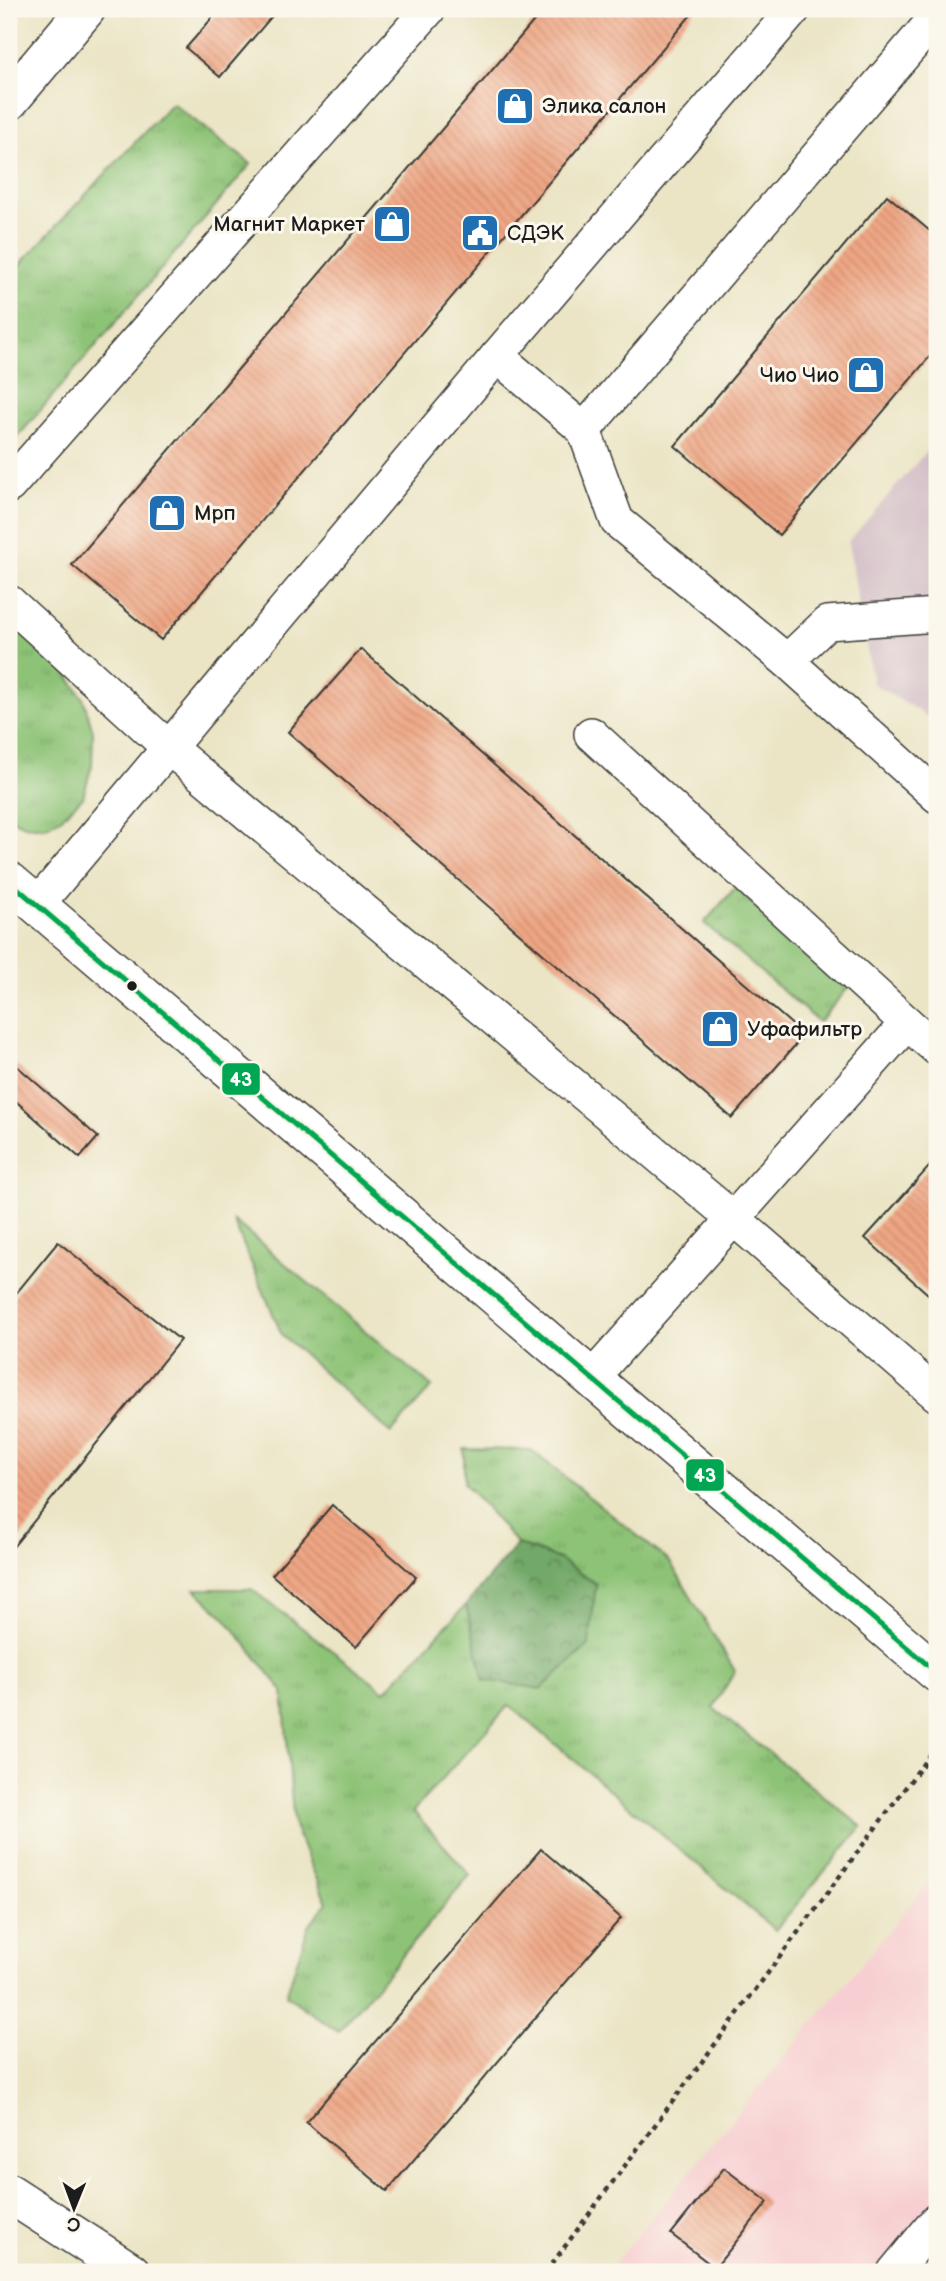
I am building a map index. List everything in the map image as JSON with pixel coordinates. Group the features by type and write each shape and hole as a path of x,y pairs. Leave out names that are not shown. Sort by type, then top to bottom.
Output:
{"main road":[{"path":"9,101 86,9"},
{"path":"23,893 937,1673"},
{"path":"9,2193 131,2272"}],"lane":[{"path":"9,486 429,9"},
{"path":"23,893 169,748 794,9"},
{"path":"584,430 937,16"},
{"path":"498,356 584,430 617,521 787,661 937,796"},
{"path":"9,602 169,748 734,1219 937,1395"},
{"path":"787,661 827,623 937,615"},
{"path":"591,734 937,1049"},
{"path":"591,1379 907,1023"},
{"path":"894,2272 937,2220"}],"path":[{"path":"546,2272 937,1745"}],"shaded area":[{"path":"937,439 937,722 873,684 848,542"},
{"path":"937,1872 937,2272 607,2272"}],"green space":[{"path":"172,103 251,164 9,447 9,276"},
{"path":"9,618 62,667 83,698 93,731 92,765 83,797 62,817 45,827 25,825 9,818"},
{"path":"735,888 849,987 819,1022 704,923"},
{"path":"233,1220 432,1387 391,1433 282,1335"},
{"path":"464,1449 531,1450 670,1562 735,1671 713,1708 862,1827 775,1930 509,1705 413,1811 470,1875 338,2032 286,1995 309,1925 327,1903 294,1826 283,1691 225,1618 195,1589 251,1589 385,1691 466,1605 484,1680 559,1559 517,1544 464,1483"},
{"path":"517,1544 559,1559 596,1584 589,1645 541,1689 484,1680 466,1605"}],"building":[{"path":"220,9 278,9 220,77 186,48"},
{"path":"544,9 696,9 161,640 72,565"},
{"path":"887,195 937,237 937,348 779,535 675,446"},
{"path":"361,649 804,1035 732,1118 288,732"},
{"path":"9,1059 98,1137 80,1158 9,1095"},
{"path":"937,1158 937,1302 865,1238"},
{"path":"58,1242 180,1340 9,1552 9,1302"},
{"path":"332,1505 416,1577 356,1647 272,1575"},
{"path":"541,1849 621,1918 387,2191 306,2122"},
{"path":"724,2168 768,2202 715,2268 671,2234"}],"transit line":[{"name":"43","path":"9,881 937,1673"}],"place":[{"name":"Элика салон","path":"515,106"},
{"name":"Магнит Маркет","path":"392,224"},
{"name":"СДЭК","path":"480,233"},
{"name":"Чио Чио","path":"866,375"},
{"name":"Мрп","path":"167,513"},
{"name":"Уфафильтр","path":"720,1029"}]}
